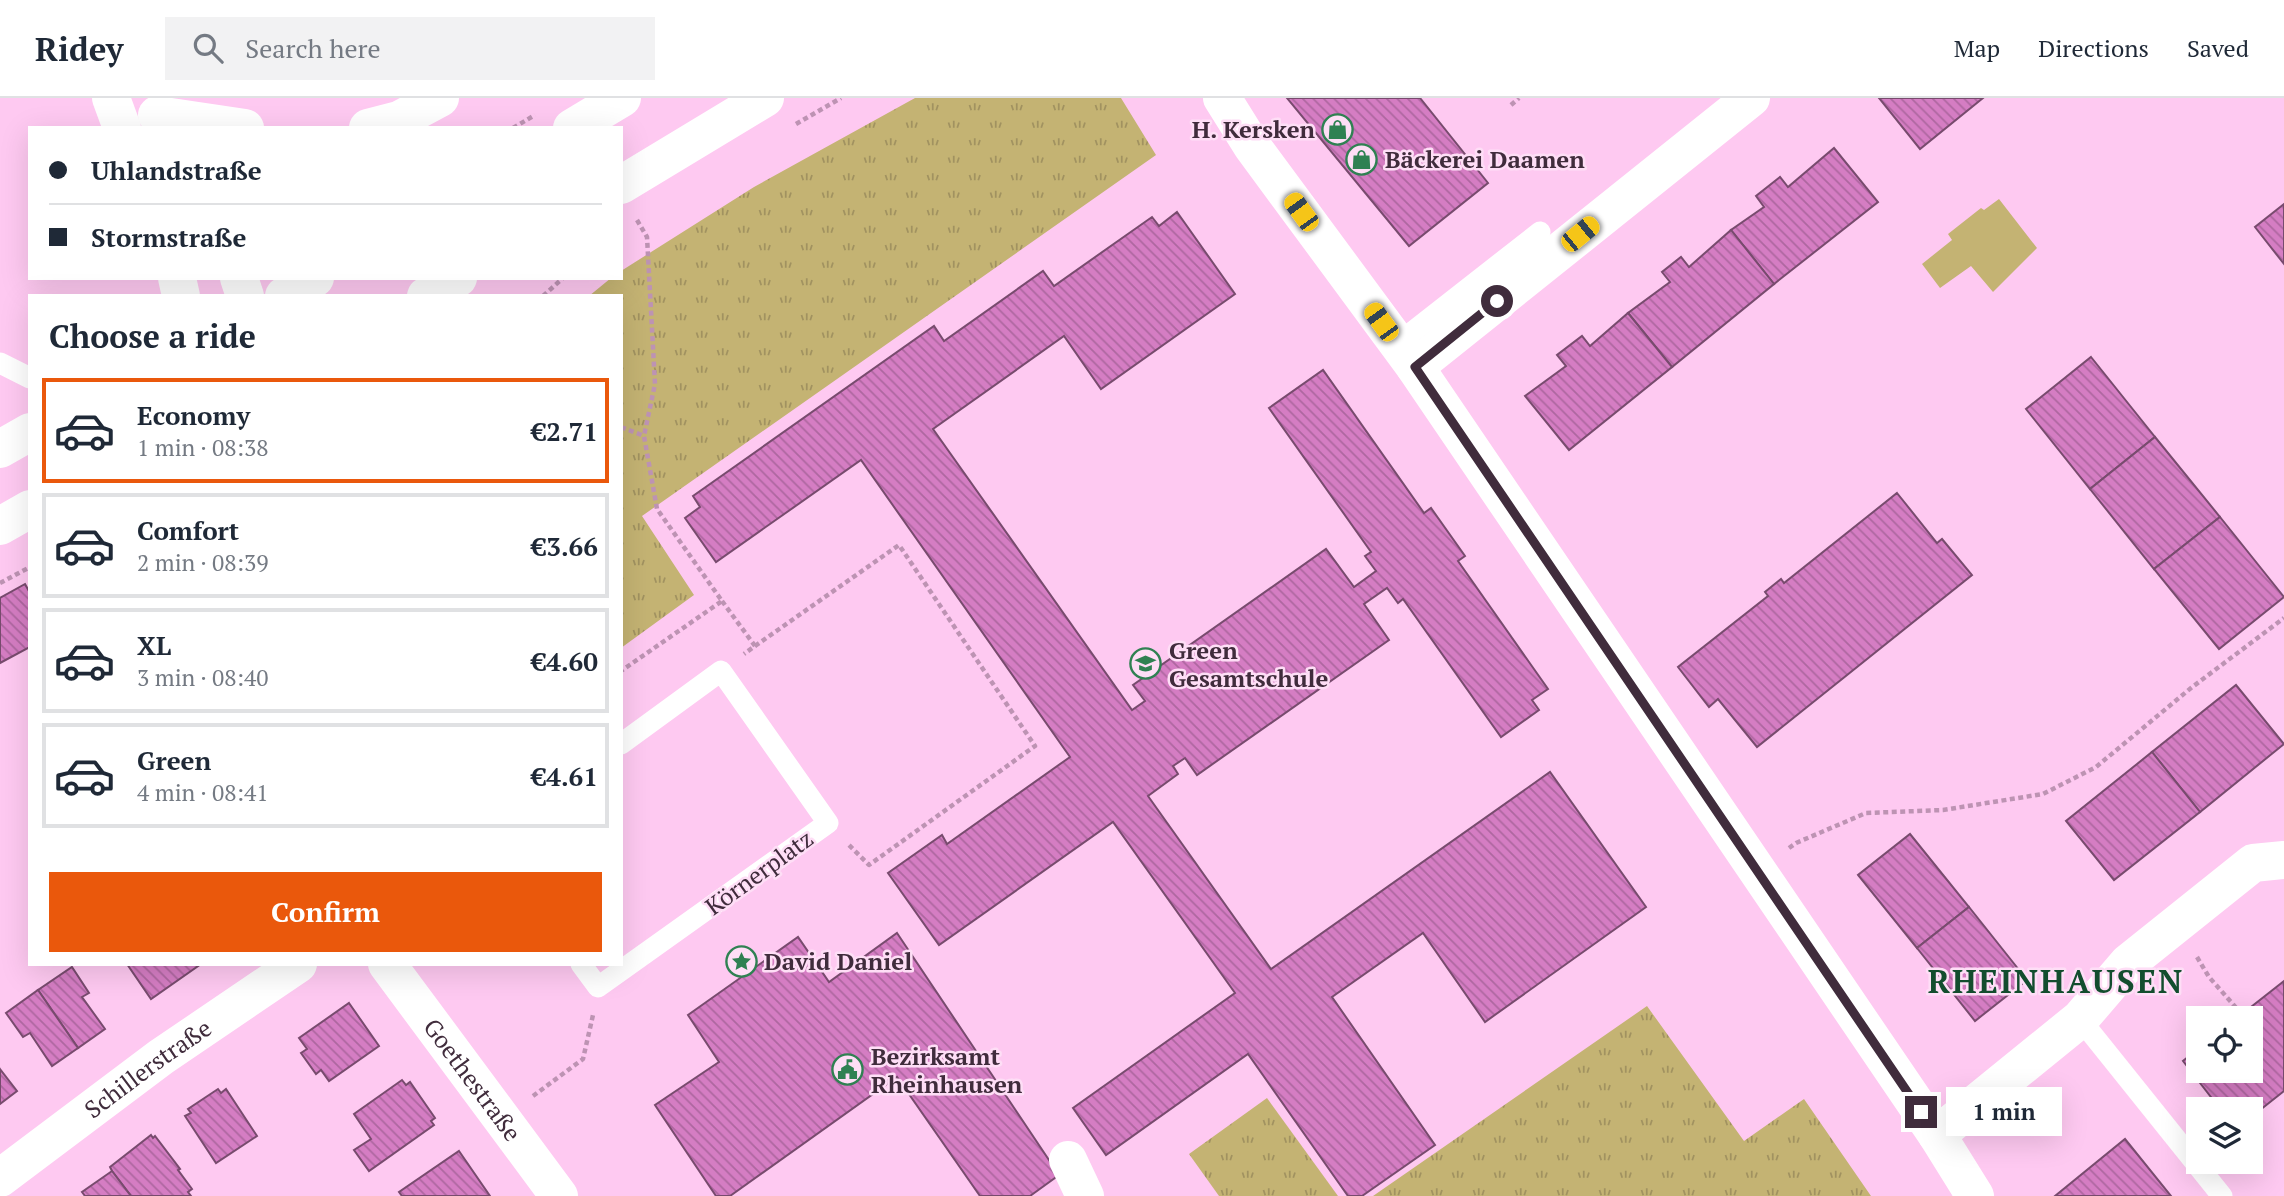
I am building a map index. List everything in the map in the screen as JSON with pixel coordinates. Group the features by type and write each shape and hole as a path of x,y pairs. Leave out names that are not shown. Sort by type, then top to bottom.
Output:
{"street":[{"path":"111,98 146,117 227,126"},
{"path":"376,126 399,120 440,98"},
{"path":"575,126 622,98"},
{"path":"628,201 765,98"},
{"path":"1208,98 1252,146"},
{"path":"1222,98 1252,146 1406,356 1937,1135 1975,1196"},
{"path":"1406,356 1751,98"},
{"path":"287,294 312,280"},
{"path":"430,294 454,280"},
{"path":"0,449 28,433"},
{"path":"0,526 28,510"},
{"path":"1937,1135 2080,1019 2128,963 2253,863 2284,860"},
{"name":"Schillerstraße","path":"0,1178 161,1057 295,966"},
{"name":"Goethestraße","path":"388,966 559,1196"},
{"path":"1068,1160 1085,1196"}],"lane":[{"path":"1406,356 1540,232"},
{"path":"0,363 28,377"},
{"path":"623,743 721,671"},
{"name":"Körnerplatz","path":"598,987 828,822 721,671"},
{"path":"582,966 598,987"},
{"path":"2080,1019 2222,1196"}],"path":[{"path":"1511,105 1520,98"},
{"path":"628,201 647,237 655,384 644,436 657,509 755,646"},
{"path":"544,294 561,280"},
{"path":"623,429 644,436"},
{"path":"721,671 899,545 1035,746 869,865 828,822"},
{"path":"0,583 28,568"},
{"path":"623,670 722,601"},
{"path":"1757,870 1796,843 1866,813 1943,810 2043,793 2096,767 2191,688 2284,618"},
{"path":"2173,928 2203,964 2209,977 2235,1006"},
{"path":"502,1119 583,1059 598,987"}],"green space":[{"path":"915,98 1121,98 1156,155 642,516 694,595 623,647 623,294 591,294 609,280 623,280 623,270 754,187"},
{"path":"1999,199 2037,248 1993,292 1971,266 1940,288 1922,264 1952,240 1948,234 1981,208 1984,210"},
{"path":"1647,1006 1744,1141 1804,1099 1871,1196 1373,1196"},
{"path":"1267,1098 1338,1196 1219,1196 1189,1154"}],"building":[{"path":"1287,98 1420,98 1488,183 1409,246"},
{"path":"1879,98 1983,98 1920,149"},
{"path":"1834,148 1878,202 1774,284 1731,230 1764,207 1756,196 1780,177 1788,187"},
{"path":"2284,204 2284,264 2255,227"},
{"path":"1177,212 1235,294 1101,389 1064,336 933,429 1132,710 1145,701 1133,685 1326,549 1354,587 1376,571 1365,556 1371,552 1269,408 1323,370 1424,513 1431,508 1465,556 1458,561 1548,689 1532,700 1539,710 1501,737 1403,599 1398,603 1387,588 1364,604 1389,640 1197,775 1185,758 1173,766 1178,774 1148,796 1271,969 1550,772 1646,907 1485,1022 1423,933 1332,997 1435,1145 1362,1196 1348,1196 1248,1054 1106,1155 1073,1108 1235,993 1113,822 939,945 888,873 942,835 947,844 1070,757 861,460 716,562 685,518 700,507 693,496 934,326 944,341 1043,271 1054,286 1152,217 1159,226"},
{"path":"1731,230 1774,284 1672,367 1628,313 1670,282 1662,272 1681,257 1689,267"},
{"path":"1628,313 1672,367 1569,450 1525,396 1566,366 1557,355 1582,336 1590,346"},
{"path":"2091,357 2155,437 2090,489 2026,409"},
{"path":"2155,437 2220,517 2154,569 2090,489"},
{"path":"1897,493 1937,543 1942,539 1972,575 1757,747 1718,699 1709,707 1678,667 1768,596 1765,592 1781,579 1784,583"},
{"path":"2220,517 2284,597 2219,649 2154,569"},
{"path":"25,584 28,589 28,648 0,663 0,598"},
{"path":"2236,685 2284,744 2200,812 2152,752"},
{"path":"2152,752 2200,812 2114,880 2066,821"},
{"path":"1910,834 1969,907 1917,948 1858,875"},
{"path":"1969,907 2027,980 1975,1021 1917,948"},
{"name":"Bezirksamt Rheinhausen","path":"897,933 1059,1175 1030,1196 980,1196 897,1077 730,1196 716,1196 655,1105 719,1062 688,1015 798,937 829,982"},
{"path":"128,966 198,966 151,999"},
{"path":"72,967 89,993 82,997 105,1029 78,1048 38,990"},
{"path":"2284,981 2284,1091 2263,1108 2263,1097 2211,1097 2200,1083 2263,1083 2263,1006 2252,1006"},
{"path":"38,990 78,1048 52,1066 30,1033 23,1037 6,1013"},
{"path":"349,1003 379,1046 329,1081 321,1070 316,1074 301,1053 307,1049 299,1038"},
{"path":"0,1069 17,1091 0,1104"},
{"path":"402,1080 406,1085 410,1082 435,1118 431,1121 434,1125 369,1171 354,1150 371,1139 354,1114"},
{"path":"218,1089 221,1093 226,1089 257,1136 216,1163 185,1116 191,1113 188,1109"},
{"path":"151,1135 153,1138 155,1136 180,1169 178,1170 192,1189 188,1192 191,1196 131,1196 112,1171 110,1167"},
{"path":"2125,1139 2171,1196 2055,1196"},
{"path":"459,1151 490,1196 402,1196 399,1192"},
{"path":"112,1171 131,1196 85,1196 82,1192"}],"place":[{"name":"H. Kersken","path":"1338,129"},
{"name":"Bäckerei Daamen","path":"1362,159"},
{"name":"Green Gesamtschule","path":"1146,664"},
{"name":"David Daniel","path":"741,961"},
{"name":"Bezirksamt Rheinhausen","path":"848,1070"}],"district":[{"name":"RHEINHAUSEN","path":"2056,981"}],"route":[{"path":"1497,301 1415,367 1921,1112"}]}
